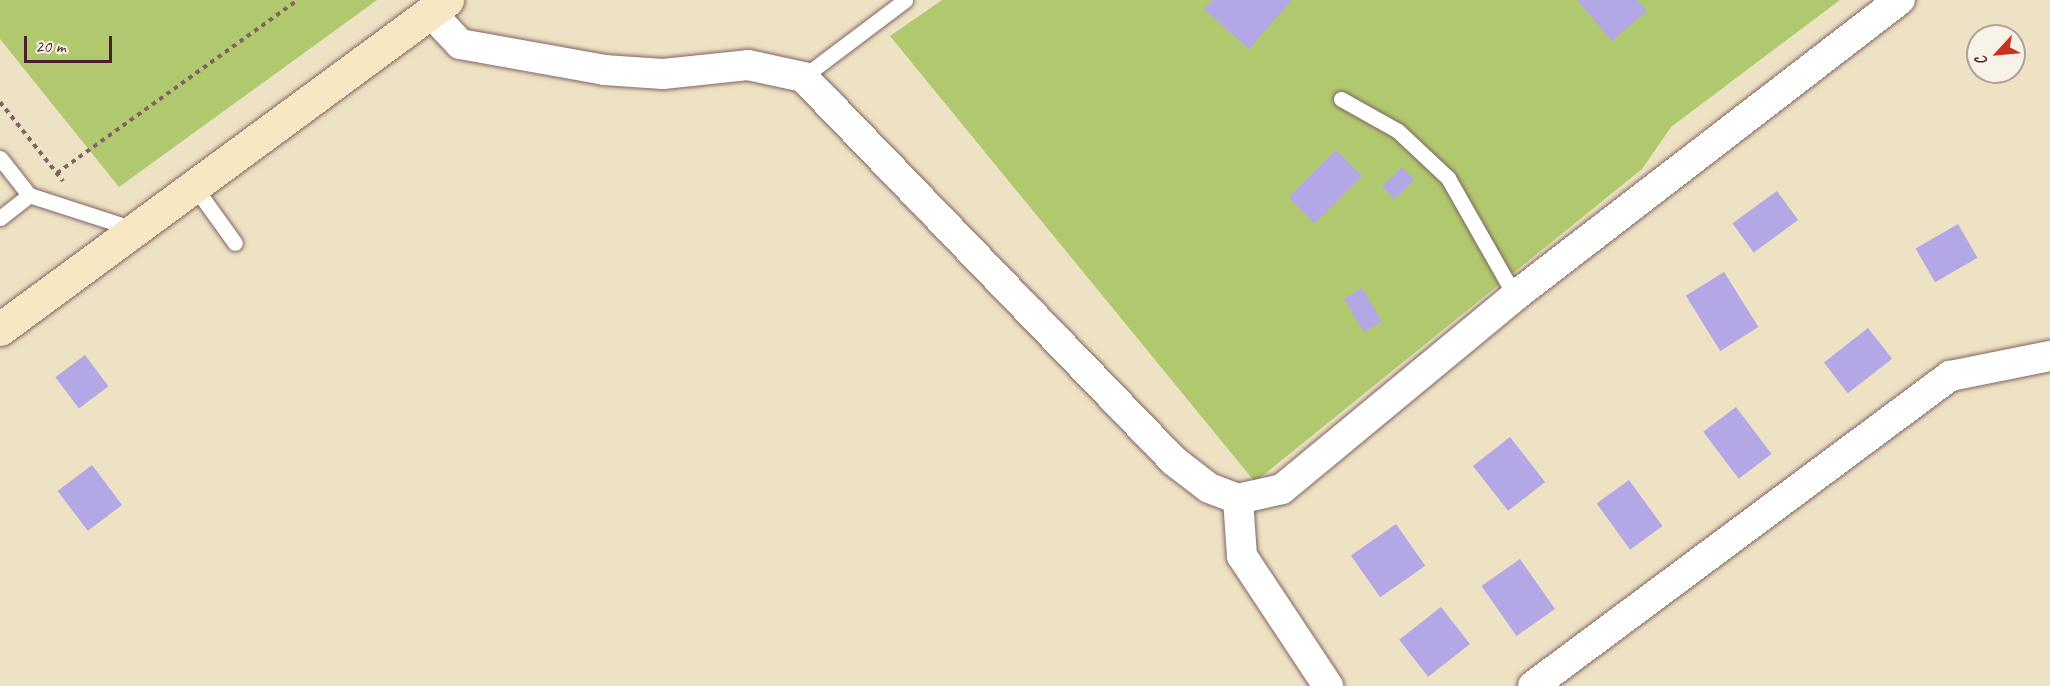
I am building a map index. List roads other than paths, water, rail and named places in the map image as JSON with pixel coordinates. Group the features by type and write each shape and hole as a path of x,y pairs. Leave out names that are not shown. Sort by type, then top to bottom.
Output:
{"main road":[{"path":"0,329 439,6"}],"street":[{"path":"439,6 460,44 604,70 663,74 748,65 803,77 1174,461 1209,488 1238,499 1282,489 1515,296 1900,0"},
{"path":"1533,686 1950,376 2050,356"},
{"path":"1238,499 1242,556 1328,686"}],"lane":[{"path":"803,77 905,0"},
{"path":"1341,99 1398,131 1448,178 1515,296"},
{"path":"0,158 29,195 136,229"},
{"path":"194,186 235,243"},
{"path":"0,218 29,195"}]}
